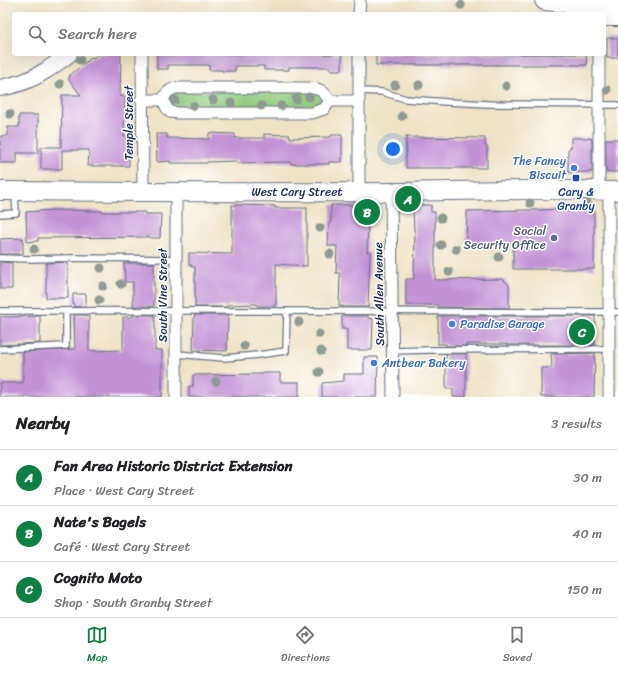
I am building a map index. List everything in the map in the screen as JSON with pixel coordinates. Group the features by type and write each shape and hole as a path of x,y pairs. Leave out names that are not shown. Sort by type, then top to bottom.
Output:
{"highway":[{"path":"545,0 618,7"}],"main road":[{"name":"West Cary Street","path":"8,191 143,193 508,190 609,191"}],"street":[{"path":"359,12 360,0"},
{"path":"606,18 618,18"},
{"path":"0,88 22,83 39,75 66,56"},
{"name":"Temple Street","path":"142,56 141,100 143,193"},
{"path":"359,56 359,191"},
{"path":"599,56 599,105 609,191 614,312 609,349 609,397"},
{"path":"330,101 321,90 314,88 175,88 169,90 165,94 164,100 165,106 170,112 312,113 324,109 330,101 359,96"},
{"path":"141,100 164,100"},
{"name":"South Allen Avenue","path":"391,192 393,397"},
{"name":"South Vine Street","path":"176,193 176,397"}],"lane":[{"path":"359,96 382,92 406,99 447,102 489,104 618,105"},
{"path":"0,214 16,213 8,191"},
{"path":"0,258 176,259"},
{"path":"0,312 176,310 614,312"},
{"path":"0,349 66,346 66,311"},
{"path":"176,354 224,358 286,351 288,311"},
{"path":"393,351 609,349"}],"green space":[{"path":"177,92 312,92 320,95 322,99 321,104 315,108 176,108 171,103 170,97"}],"building":[{"path":"607,38 618,38 618,58 607,58"},
{"path":"96,56 121,56 120,96 125,97 124,136 129,136 129,166 88,166 89,150 62,150 62,169 41,169 41,147 61,147 62,95 81,95 68,79 70,77 69,76 92,57 93,58"},
{"path":"157,56 342,56 342,70 330,70 330,67 289,67 289,70 264,70 264,66 235,66 235,71 222,71 209,70 209,65 168,65 168,69 157,69"},
{"path":"376,56 586,56 587,65 376,65"},
{"path":"19,115 38,115 38,153 17,153 17,163 0,163 0,136 8,136 8,127 19,127"},
{"path":"209,133 235,134 235,138 264,138 264,134 290,135 290,138 331,137 331,135 342,135 342,162 329,162 329,164 291,164 291,162 237,163 237,161 207,163 170,163 170,161 157,162 156,134 167,134 167,138 209,139"},
{"path":"406,137 485,138 485,146 487,146 487,168 406,168"},
{"path":"571,138 592,139 592,172 568,173 568,150 571,147"},
{"path":"606,139 618,139 618,172 606,172"},
{"path":"232,205 275,206 275,208 307,208 307,266 276,264 276,306 257,306 257,304 228,305 228,307 195,307 195,267 191,267 192,265 189,265 189,253 232,254"},
{"path":"331,205 373,205 373,219 368,219 367,252 370,252 368,307 339,306 340,273 336,273 337,246 328,246 329,223 331,223"},
{"path":"413,205 431,205 431,212 435,212 435,280 503,279 509,285 509,308 406,305 406,279 414,279 415,231"},
{"path":"594,209 594,269 513,269 513,244 466,244 467,211"},
{"path":"53,210 145,212 145,214 161,214 160,238 38,238 38,241 27,242 26,212"},
{"path":"23,238 23,254 0,254 0,239"},
{"path":"0,262 12,263 12,289 0,289"},
{"path":"68,262 68,298 46,298 46,263"},
{"path":"124,263 154,263 154,306 133,306 133,282 125,282"},
{"path":"73,294 86,294 86,306 74,307"},
{"path":"74,315 89,316 89,351 123,350 123,317 133,317 133,315 154,315 155,350 162,350 162,397 0,397 0,383 23,383 23,352 75,349"},
{"path":"195,315 228,315 227,351 193,350"},
{"path":"40,316 40,343 0,345 0,317"},
{"path":"342,316 368,316 368,318 373,319 372,350 347,350 347,329 342,329"},
{"path":"438,316 595,316 595,345 466,344 466,346 446,346 446,344 438,344"},
{"path":"595,353 594,397 541,397 541,368 552,368 551,354"},
{"path":"446,354 466,354 466,397 453,397 453,389 446,389"},
{"path":"364,357 378,357 377,397 322,397 322,383 344,381 344,374 364,374"},
{"path":"280,373 280,382 299,382 299,397 189,397 189,386 193,386 193,375"}],"place":[{"name":"The Fancy Biscuit","path":"574,168"},
{"name":"Cary & Granby","path":"576,178"},
{"name":"Fan Area Historic District Extension","path":"408,199"},
{"name":"Nate's Bagels","path":"367,212"},
{"name":"Social Security Office","path":"554,238"},
{"name":"Paradise Garage","path":"452,324"},
{"name":"Cognito Moto","path":"582,332"},
{"name":"Antbear Bakery","path":"374,363"}]}
